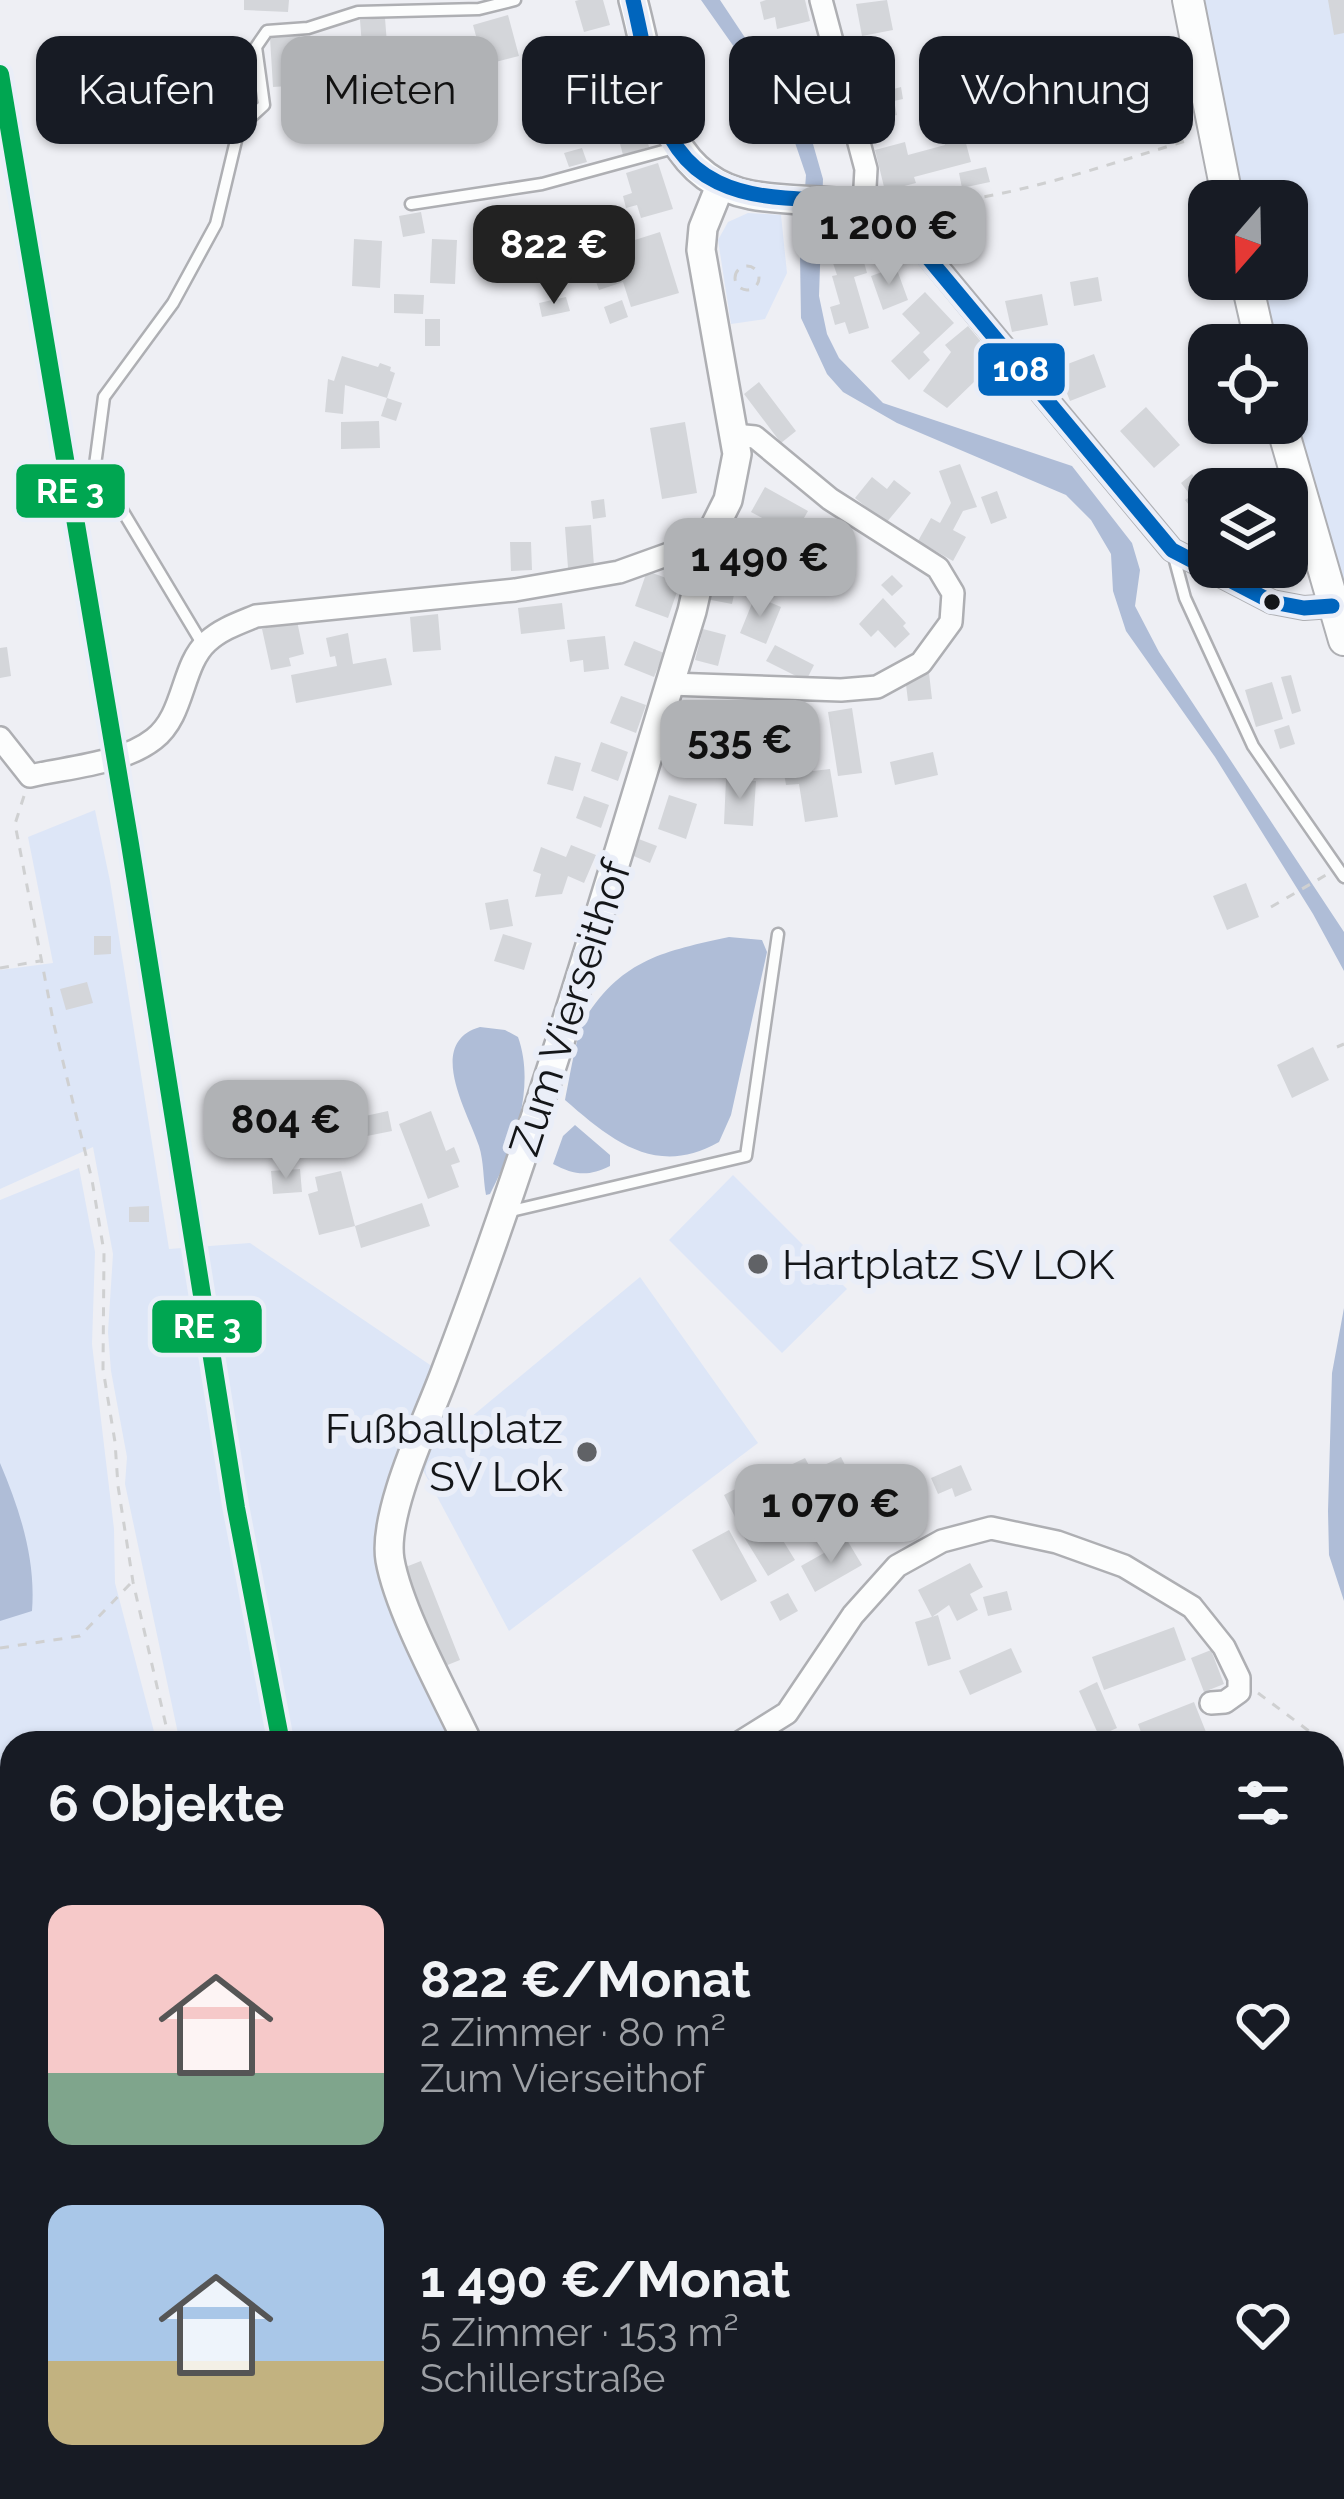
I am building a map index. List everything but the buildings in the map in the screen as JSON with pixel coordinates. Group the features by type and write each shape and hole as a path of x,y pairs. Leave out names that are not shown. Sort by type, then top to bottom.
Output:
{"main road":[{"path":"1188,0 1223,180"},
{"path":"1287,444 1344,640"}],"street":[{"path":"633,0 668,129 699,175 751,196 835,201 876,210 910,234 1172,550 1272,602 1304,608 1332,606"},
{"path":"821,0 876,210"},
{"name":"Zum Vierseithof","path":"463,1731 389,1557 395,1505 504,1213 563,1036 692,611 708,540 728,500 737,454 701,250 703,228 720,187"},
{"path":"670,684 877,687 921,662 951,622 953,593 938,568 830,499 755,437 734,435"},
{"path":"0,738 30,776 129,753 157,737 175,713 203,645 228,627 256,616 515,590 619,572 708,540"},
{"path":"758,1731 787,1713 853,1615 897,1566 942,1541 991,1528 1057,1542 1124,1566 1192,1607 1224,1647 1239,1678 1239,1688 1225,1702 1210,1703"}],"lane":[{"path":"203,645 95,465 104,397 173,303 216,224 239,128 264,105 256,47 267,31 308,28 358,12 479,9 514,0"},
{"path":"411,204 542,184 677,147"},
{"path":"1172,550 1184,598 1253,746 1344,877"},
{"path":"504,1213 746,1156 778,934"}],"path":[{"path":"876,210 935,205 1052,180 1196,138 1212,129"},
{"path":"30,776 15,824 92,1180 104,1252 103,1370 133,1582 167,1731"},
{"path":"1271,907 1325,876"},
{"path":"0,968 42,961"},
{"path":"0,1648 80,1636 133,1582"},
{"path":"1239,1688 1264,1696 1309,1731"}],"shaded area":[{"path":"701,0 720,0 744,36 729,36 729,40"},
{"path":"1203,0 1344,0 1344,597 1303,444 1308,444 1308,324 1272,324 1265,300 1308,300 1308,180 1238,180"},
{"path":"795,144 813,144 823,179 819,296 827,334 839,358 883,403 1072,466 1132,543 1140,570 1135,606 1159,652 1344,932 1344,971 1215,757 1126,631 1113,591 1111,554 1091,520 1066,495 897,423 843,392 827,374 801,318 806,175"},
{"path":"748,213 781,215 787,273 765,319 731,324 718,240 728,222"},
{"path":"95,810 169,1249 250,1243 445,1375 389,1557 463,1731 177,1731 125,1484 127,1457 108,1332 113,1254 93,1147 0,1189 0,970 53,963 28,837"},
{"path":"729,937 762,940 767,952 731,1115 719,1142 696,1152 675,1156 636,1150 565,1100 583,1023 615,982 647,960"},
{"path":"480,1027 518,1037 525,1076 514,1137 486,1195 481,1152 460,1098 453,1063 455,1048 464,1035"},
{"path":"575,1125 610,1155 610,1166 581,1173 553,1164 563,1136"},
{"path":"79,1168 95,1252 92,1344 114,1529 115,1583 154,1731 0,1731 0,1200"},
{"name":"Hartplatz SV LOK","path":"733,1175 847,1289 782,1353 669,1240"},
{"name":"Fußballplatz SV Lok","path":"640,1277 758,1443 509,1631 418,1461"},
{"path":"1344,1308 1344,1601 1329,1555 1328,1511 1332,1373"},
{"path":"0,1463 25,1535 33,1592 32,1611 0,1621"}],"transit line":[{"name":"108","path":"633,0 658,106 686,159 710,178 742,191 854,204 894,217 1172,550 1272,602 1304,608 1332,606"},
{"path":"0,74 236,1508 279,1731"}],"place":[{"name":"Hartplatz SV LOK","path":"758,1264"},
{"name":"Fußballplatz SV Lok","path":"587,1452"}]}
